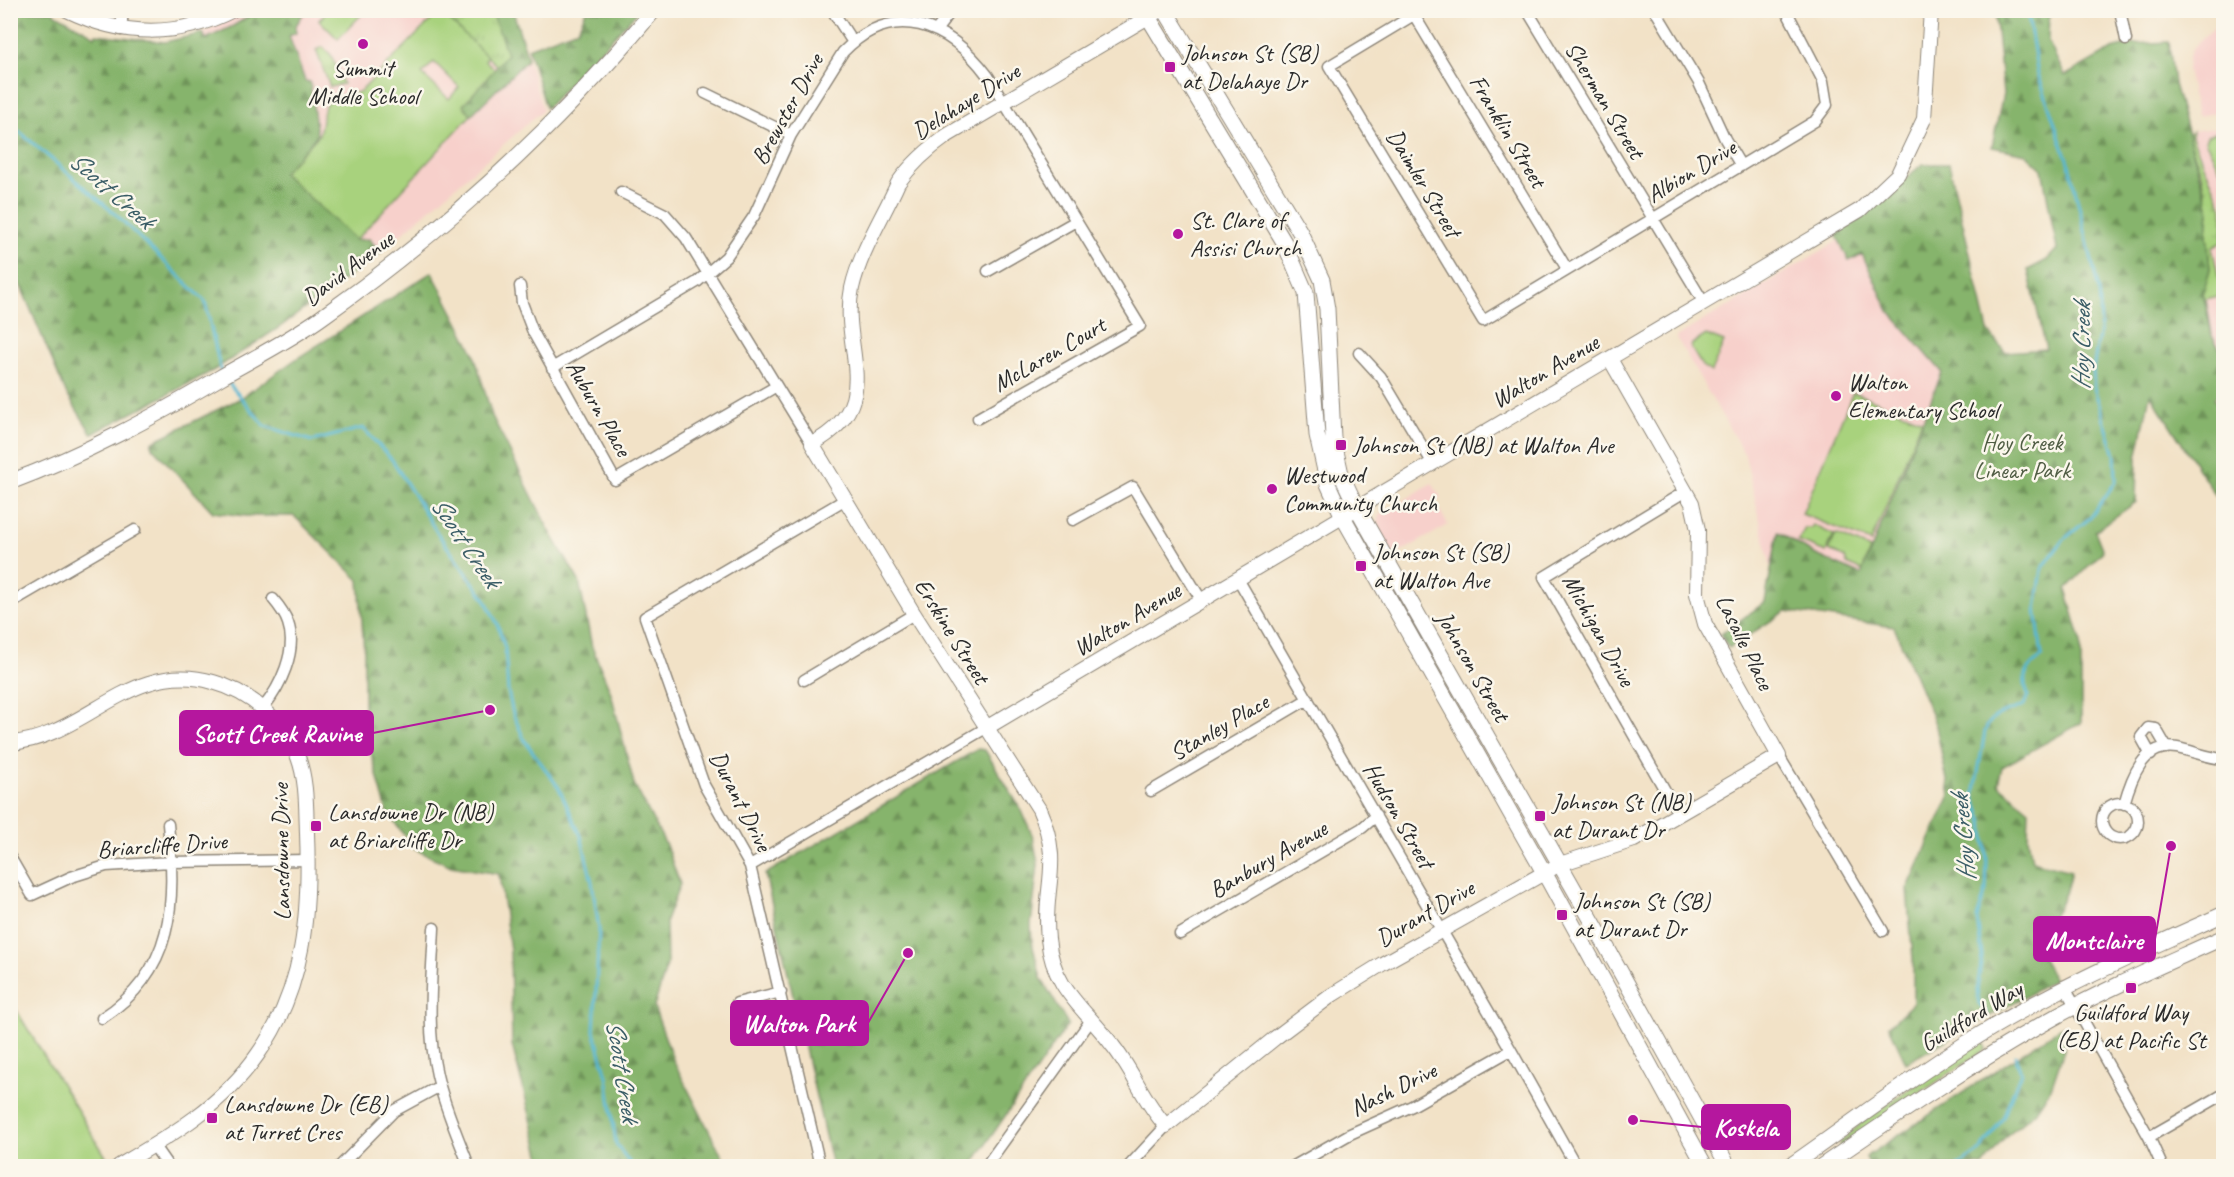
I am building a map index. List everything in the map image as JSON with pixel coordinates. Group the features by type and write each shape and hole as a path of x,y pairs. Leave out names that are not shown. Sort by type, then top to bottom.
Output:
{"main road":[{"name":"David Avenue","path":"10,482 73,458 138,426 320,318 402,257 469,202 574,101 654,10"},
{"name":"Johnson Street","path":"1166,10 1300,232 1322,280 1328,309 1333,438 1341,474 1728,1167"},
{"name":"Johnson Street","path":"1151,13 1299,271 1308,304 1317,435 1328,484 1343,517 1544,872 1705,1167"},
{"name":"Guildford Way","path":"1790,1167 1944,1057 1999,1024 2065,988 2223,914"},
{"name":"Guildford Way","path":"1822,1167 1950,1079 2074,1007 2223,937"}],"street":[{"path":"67,10 121,30 161,32 205,24 233,10"},
{"path":"121,30 123,10"},
{"path":"832,10 852,40"},
{"path":"938,28 952,10"},
{"name":"Sherman Street","path":"1527,10 1704,303"},
{"path":"1655,10 1699,83 1725,139 1741,166"},
{"name":"Albion Drive","path":"1483,321 1815,121 1827,105 1823,81 1786,10"},
{"name":"Walton Avenue","path":"750,866 986,729 1860,210 1898,174 1924,119 1931,10"},
{"path":"2120,10 2126,40"},
{"name":"Delahaye Drive","path":"812,444 840,423 852,402 857,371 850,313 853,287 898,183 919,157 934,145 1151,13"},
{"name":"Daimler Street","path":"1418,13 1329,66 1483,321"},
{"name":"Franklin Street","path":"1418,13 1567,269"},
{"name":"Brewster Drive","path":"552,368 708,274 726,257 742,236 791,135 852,40 886,21 916,20 938,28 975,60 1005,102 1140,326"},
{"path":"705,93 791,135"},
{"name":"Erskine Street","path":"621,192 665,214 686,238 914,614 1030,794 1046,825 1051,841 1053,869 1047,909 1050,953 1069,997 1113,1046 1139,1090 1166,1126"},
{"path":"988,271 1076,221"},
{"name":"Auburn Place","path":"520,286 522,303 533,332 615,480 776,387"},
{"name":"McLaren Court","path":"978,418 1140,326"},
{"path":"1359,353 1381,377 1433,464"},
{"name":"Lasalle Place","path":"1610,359 1692,503 1698,530 1696,580 1700,611 1705,624 1779,756 1839,853 1874,919 1883,931"},
{"path":"1073,520 1133,487 1202,601"},
{"name":"Michigan Drive","path":"1679,814 1544,577 1686,491"},
{"name":"Durant Drive","path":"820,1167 750,866 704,785 645,617 846,499"},
{"path":"10,603 135,530"},
{"name":"Hudson Street","path":"1238,579 1511,1050 1576,1167"},
{"path":"263,708 283,676 291,642 289,624 273,598"},
{"path":"804,680 914,614"},
{"name":"Lansdowne Drive","path":"10,743 43,736 132,687 160,680 194,678 212,681 248,698 263,708 292,745 302,774 308,860 307,913 292,991 272,1033 246,1070 211,1107 119,1167"},
{"name":"Stanley Place","path":"1152,791 1308,699"},
{"path":"2151,755 2141,737 2148,728 2156,729 2167,748"},
{"path":"2124,804 2135,769 2151,755 2167,748 2223,759"},
{"name":"Durant Drive","path":"1129,1167 1166,1126 1236,1067 1332,995 1544,872 1584,854 1621,846 1779,756"},
{"name":"Banbury Avenue","path":"1180,934 1359,830 1376,816"},
{"path":"102,1018 119,1007 137,990 158,958 169,924 168,824"},
{"name":"Briarcliffe Drive","path":"10,857 32,895 71,877 106,866 170,862 308,860"},
{"path":"434,928 432,1028 440,1086 469,1167"},
{"path":"2065,988 2149,1137 2162,1167"},
{"path":"736,1002 781,992"},
{"path":"986,1167 1091,1020"},
{"name":"Nash Drive","path":"1294,1167 1350,1134 1412,1106 1511,1050"},
{"path":"340,1167 394,1111 440,1086"},
{"path":"2149,1137 2223,1094"},
{"path":"154,1146 168,1167"}],"shaded area":[{"name":"Summit Middle School","path":"245,11 513,11 543,110 375,257 280,327 96,34 165,42 203,33"},
{"path":"2223,19 2223,112 2197,116 2187,70 2188,58 2192,49"},
{"path":"2223,126 2223,490 2213,480 2188,135 2193,131"},
{"name":"Walton Elementary School","path":"1863,226 2023,500 1892,578 1774,582 1745,455 1676,337"},
{"path":"1432,483 1441,498 1435,502 1448,525 1394,556 1377,527 1380,515"}],"green space":[{"path":"444,10 492,11 508,54 497,66 441,13"},
{"path":"10,11 51,11 95,36 96,34 165,42 203,33 206,39 257,11 305,11 295,27 296,33 289,36 305,81 310,82 317,135 284,174 356,240 369,239 381,252 280,327 214,370 92,434 66,393 11,263"},
{"path":"328,11 365,11 338,39 319,20"},
{"path":"440,11 488,57 485,60 495,69 463,105 471,115 356,240 283,173 319,135 325,105 332,98 360,92","holes":["434,62 459,87 449,99 422,74"]},
{"path":"492,11 513,11 528,59 471,115 463,105 507,54"},
{"path":"586,11 638,11 546,108 528,48 578,29"},
{"name":"Hoy Creek Linear Park","path":"1995,11 2049,11 2048,41 2065,76 2112,49 2132,44 2169,42 2174,84 2209,210 2207,234 2210,269 2203,293 2212,336 2223,354 2223,392 2214,398 2223,413 2223,467 2213,480 2223,490 2223,507 2150,394 2137,458 2136,502 2095,531 2103,551 2066,589 2081,641 2081,723 2002,767 1998,784 2029,810 2028,837 2032,861 2071,871 2066,892 2058,908 2032,937 2054,980 1906,1063 1889,1026 1913,1003 1913,959 1907,890 1950,795 1936,726 1894,627 1786,611 1729,648 1720,635 1765,602 1778,532 1812,553 1861,575 1942,372 1889,311 1862,254 1849,261 1836,234 1923,164 1949,164 1988,331 2005,352 2046,349 2028,270 2047,260 2057,249 2042,169 2026,154 1992,147 2003,94"},
{"path":"323,47 331,55 343,84 330,87 316,50"},
{"path":"2224,130 2223,175 2205,141 2207,136"},
{"path":"2193,131 2192,137 2223,208 2223,242 2212,248 2219,279 2223,280 2223,295 2206,299 2212,334 2203,293 2210,269 2207,234 2209,210 2201,174 2188,135"},
{"path":"432,272 473,351 492,416 549,530 579,581 592,647 611,693 634,784 666,845 680,884 666,921 667,965 654,1007 674,1062 727,1166 543,1166 512,1045 510,950 499,874 451,866 414,849 387,812 364,727 364,651 359,580 294,516 246,516 213,512 152,447 152,442 241,398 296,359"},
{"path":"1706,335 1724,342 1711,372 1702,366 1691,348 1692,344"},
{"path":"1853,392 1922,420 1871,542 1802,514"},
{"path":"1813,525 1834,535 1826,552 1798,541 1805,528 1811,528"},
{"path":"1836,534 1870,549 1862,571 1847,564 1845,558 1829,550"},
{"path":"978,749 985,750 1022,811 1033,837 1038,864 1031,925 1032,943 1041,978 1068,1024 971,1166 832,1166 765,874"},
{"path":"10,1000 108,1160 97,1166 11,1166"},
{"path":"2063,1026 2064,1050 2051,1088 2035,1112 2006,1136 1983,1166 1870,1166 1866,1157"},
{"path":"1982,1039 1986,1049 1840,1146 1839,1144 1860,1124"}],"waterway":[{"name":"Hoy Creek","path":"1987,1014 1979,1004 1977,990 1982,956 1977,918 1986,890 1987,860 1983,822 1974,796 1985,731 1992,719 2024,705 2028,695 2025,682 2026,673 2042,656 2036,609 2042,569 2063,540 2091,517 2116,481 2115,455 2094,388 2093,369 2101,324 2099,291 2070,168 2038,74 2027,10"},
{"name":"Scott Creek","path":"10,128 20,132 114,213 205,301 221,372"},
{"name":"Scott Creek","path":"226,380 265,426 312,441 363,428 393,461 438,534 485,599 497,623 505,648 508,691 513,714 525,741 559,788 581,836 592,882 599,929 594,1031 607,1076 616,1144 632,1166"},
{"name":"Hoy Creek","path":"1958,1166 1980,1151 2003,1118 2021,1072 2015,1055"}],"place":[{"name":"Summit Middle School","path":"363,44"},
{"name":"Johnson St (SB) at Delahaye Dr","path":"1170,67"},
{"name":"St. Clare of Assisi Church","path":"1178,234"},
{"name":"Walton Elementary School","path":"1836,396"},
{"name":"Johnson St (NB) at Walton Ave","path":"1341,445"},
{"name":"Westwood Community Church","path":"1272,489"},
{"name":"Johnson St (SB) at Walton Ave","path":"1361,566"},
{"name":"Scott Creek Ravine","path":"490,710"},
{"name":"Johnson St (NB) at Durant Dr","path":"1540,816"},
{"name":"Lansdowne Dr (NB) at Briarcliffe Dr","path":"316,826"},
{"name":"Montclaire","path":"2171,846"},
{"name":"Johnson St (SB) at Durant Dr","path":"1562,915"},
{"name":"Walton Park","path":"908,953"},
{"name":"Guildford Way (EB) at Pacific St","path":"2131,988"},
{"name":"Lansdowne Dr (EB) at Turret Cres","path":"212,1118"},
{"name":"Koskela","path":"1633,1120"}]}
